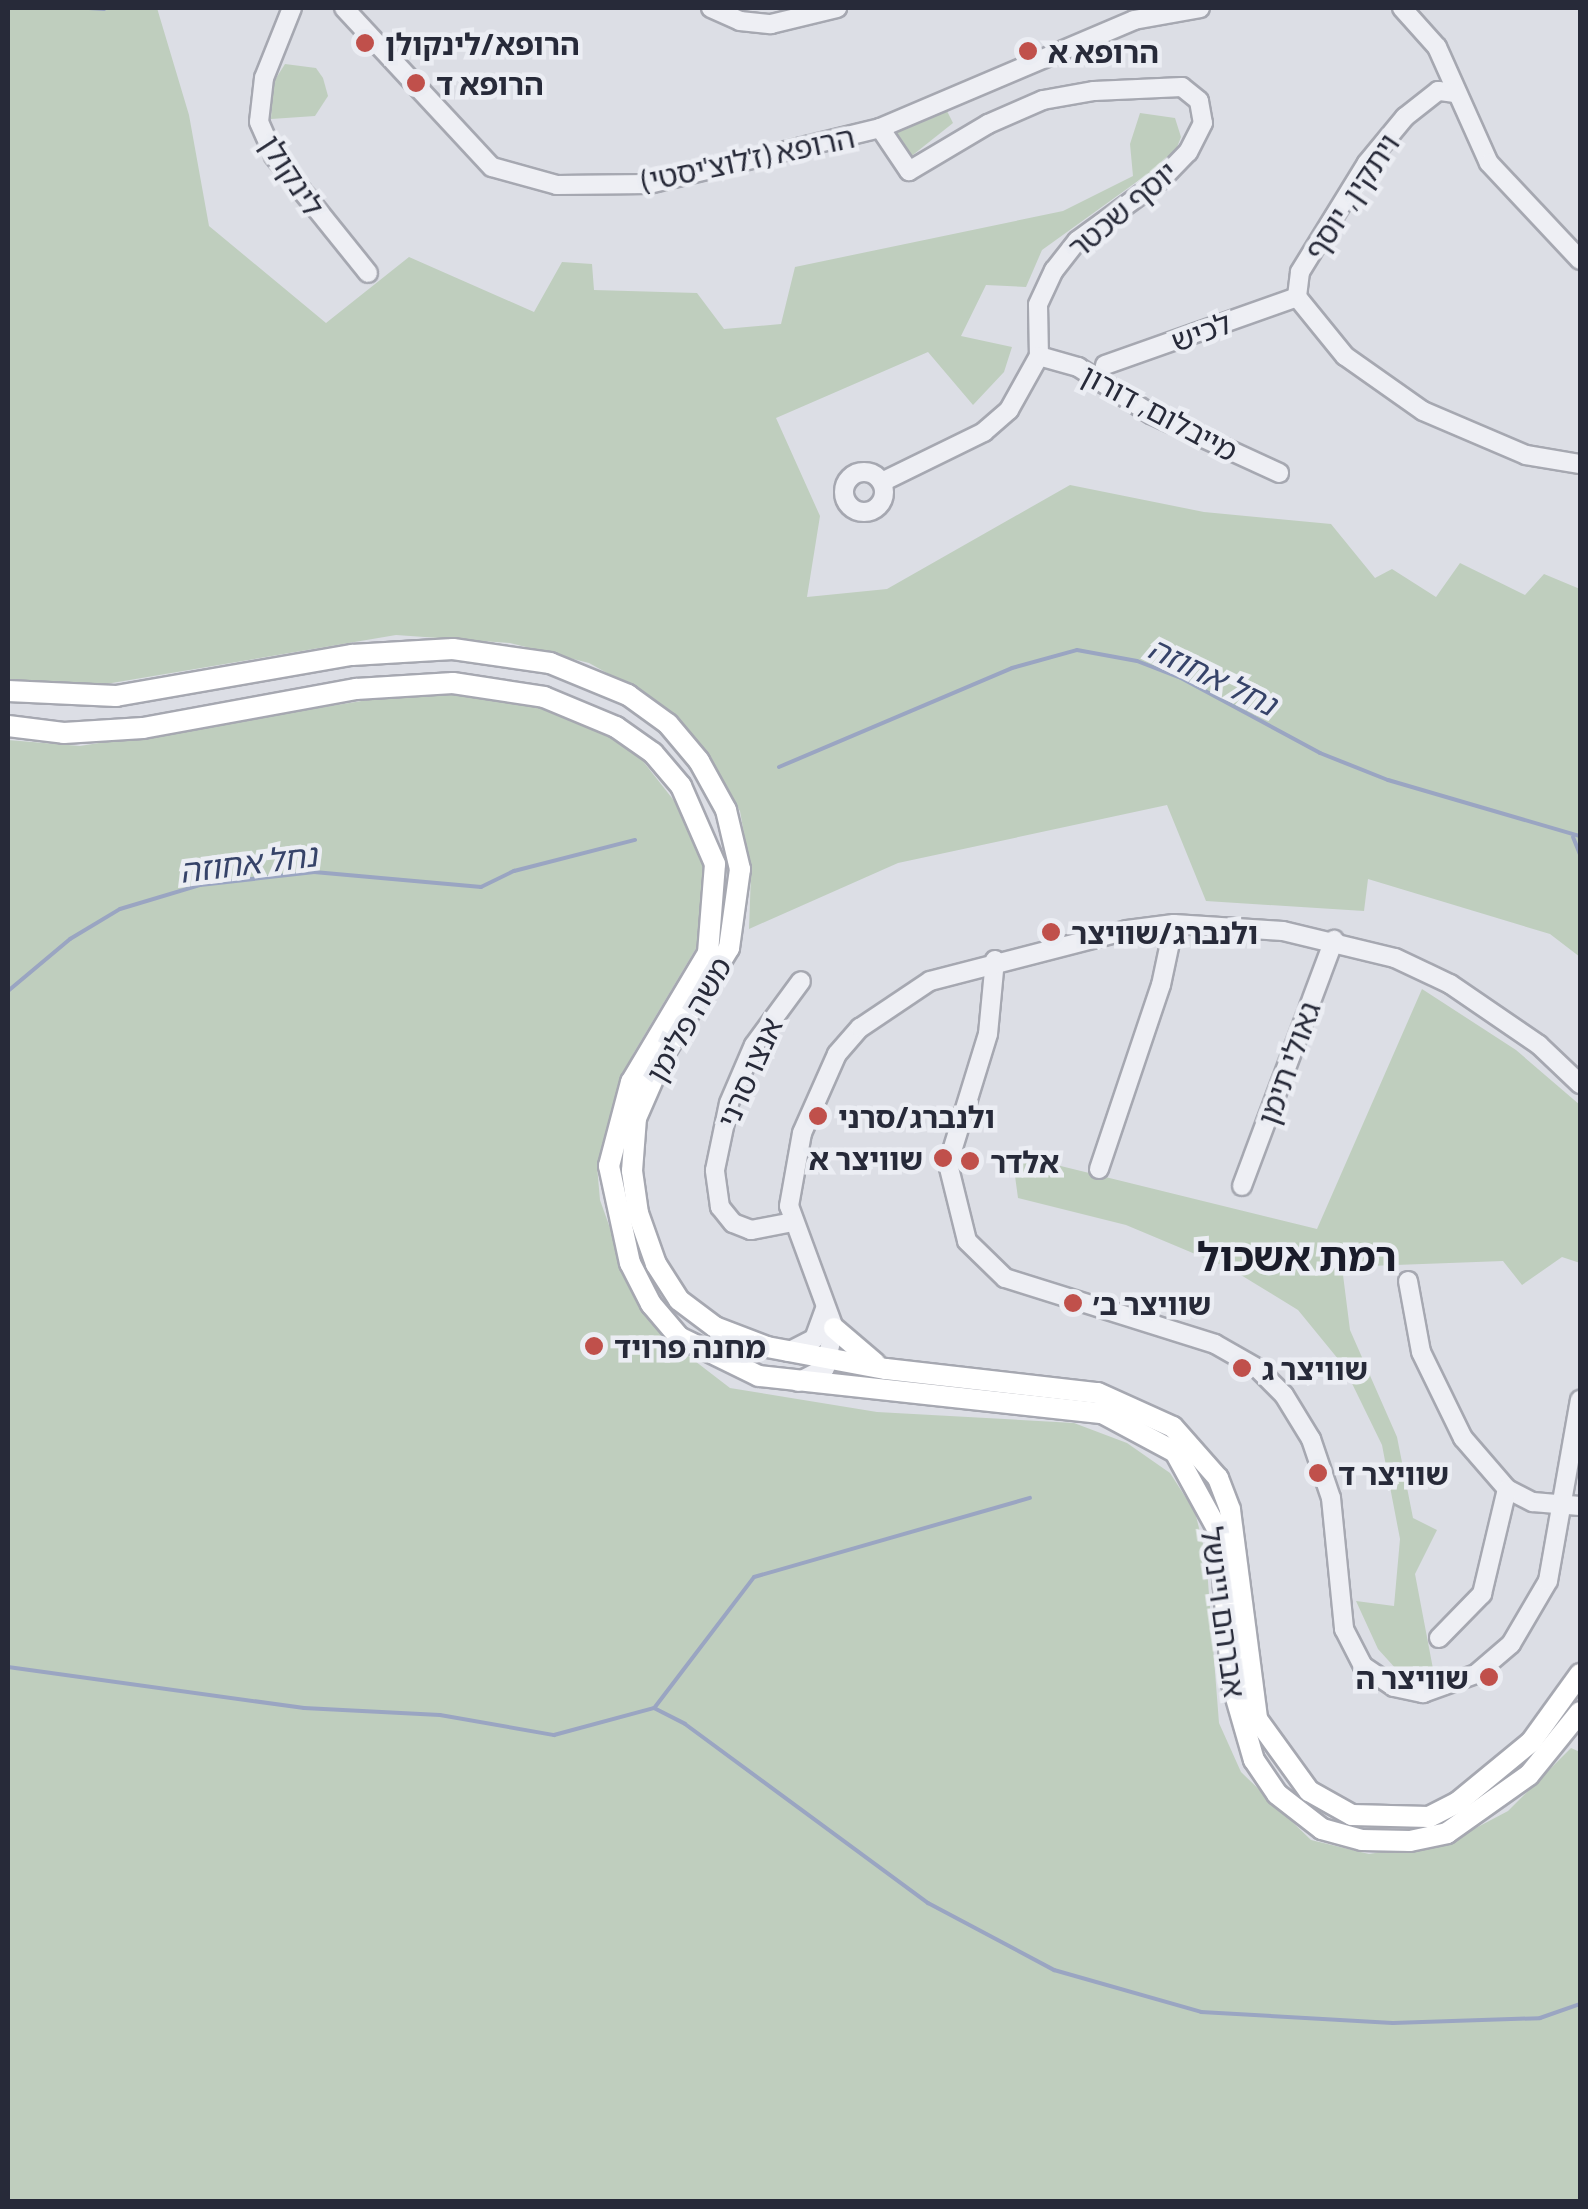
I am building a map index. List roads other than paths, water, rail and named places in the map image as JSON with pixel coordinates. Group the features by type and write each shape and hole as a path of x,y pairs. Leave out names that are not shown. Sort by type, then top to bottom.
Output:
{"main road":[{"name":"משה פלימן","path":"8,691 116,696 352,655 475,650 550,663 603,682 668,724 699,760 726,810 738,848 740,889 729,948 664,1054 636,1118 632,1170 638,1213 666,1281 694,1313 743,1340 829,1360"},
{"name":"משה פלימן","path":"8,726 118,731 356,689 453,683 570,706 652,753 681,786 705,831 716,864 716,918 698,972 621,1106 608,1166 613,1206 639,1282 679,1337 734,1369 798,1382"},
{"path":"834,1328 852,1350 886,1369"},
{"name":"אברהם ויינשל","path":"829,1360 1098,1394 1174,1426 1218,1478 1230,1510 1257,1719 1309,1791 1352,1815 1391,1821 1429,1817 1458,1802 1531,1742 1580,1674"},
{"name":"אברהם ויינשל","path":"798,1382 1102,1413 1175,1452 1218,1532 1232,1684 1254,1760 1277,1794 1322,1828 1362,1840 1448,1833 1529,1776 1580,1712"}],"street":[{"name":"לינקולן","path":"292,8 264,78 259,122 274,156 368,273"},
{"name":"הרופא (ז'לוצ'יסטי)","path":"344,8 492,167 558,186 649,184 880,128 1134,20 1200,8"},
{"path":"711,8 740,21 770,24 837,8"},
{"path":"1402,8 1427,30 1489,164 1580,260"},
{"name":"יוסף שכטר","path":"880,128 909,172 1043,100 1154,85 1182,87 1199,101 1202,123 1188,152 1162,179 1077,241 1054,270 1038,304 1039,356 1022,394 994,425 882,482"},
{"name":"ויתקין, יוסף","path":"1455,93 1438,91 1416,108 1367,163 1300,272 1297,296 1345,356 1423,411 1526,455 1580,464"},
{"name":"לכיש","path":"1105,366 1297,296"},
{"name":"מייבלום, דורון","path":"1039,356 1078,367 1152,414 1279,473"},
{"path":"798,1382 817,1375 829,1360 834,1328 793,1222 792,1167 837,1054 860,1028 930,981 996,960 1174,924 1334,940 1450,984 1538,1045 1580,1084"},
{"path":"1099,1169 1161,986 1174,924"},
{"name":"גאולי תימן","path":"1242,1186 1334,940"},
{"path":"996,960 988,1034 948,1164 968,1241 1005,1278 1214,1344 1257,1368 1284,1395 1312,1439 1331,1498 1344,1629 1363,1666 1394,1687 1423,1693 1476,1674 1512,1644 1548,1581 1573,1506 1580,1400"},
{"name":"אנצו סרני","path":"793,1222 751,1230 733,1222 720,1206 716,1170 729,1103 754,1045 801,981"},
{"path":"1408,1282 1421,1352 1463,1438 1507,1489 1533,1502 1573,1506"},
{"path":"787,1352 814,1339 826,1308"},
{"path":"1439,1638 1482,1594 1507,1489"}],"waterway":[{"path":"89,8 104,9"},
{"name":"נחל אחוזה","path":"779,767 1012,668 1077,650 1137,661 1181,678 1320,753 1388,780 1580,836"},
{"name":"נחל אחוזה","path":"1573,837 1580,854"},
{"name":"נחל אחוזה","path":"8,991 70,939 120,909 200,885 314,872 481,887 514,871 635,840"},
{"path":"655,1707 754,1577 1030,1498"},
{"path":"8,1667 304,1708 440,1715 554,1735 654,1708 685,1724 928,1903 1054,1970 1201,2012 1393,2023 1540,2018 1580,2004"}],"place":[{"name":"הרופא/לינקולן","path":"365,43"},
{"name":"הרופא א","path":"1028,51"},
{"name":"הרופא ד","path":"416,83"},
{"name":"ולנברג/שוויצר","path":"1051,932"},
{"name":"ולנברג/סרני","path":"818,1116"},
{"name":"שוויצר א","path":"943,1158"},
{"name":"אלדר","path":"970,1161"},
{"name":"שוויצר ב׳","path":"1073,1303"},
{"name":"מחנה פרויד","path":"594,1346"},
{"name":"שוויצר ג","path":"1242,1368"},
{"name":"שוויצר ד","path":"1318,1473"},
{"name":"שוויצר ה","path":"1489,1677"}],"district":[{"name":"רמת אשכול","path":"1297,1255"}]}
